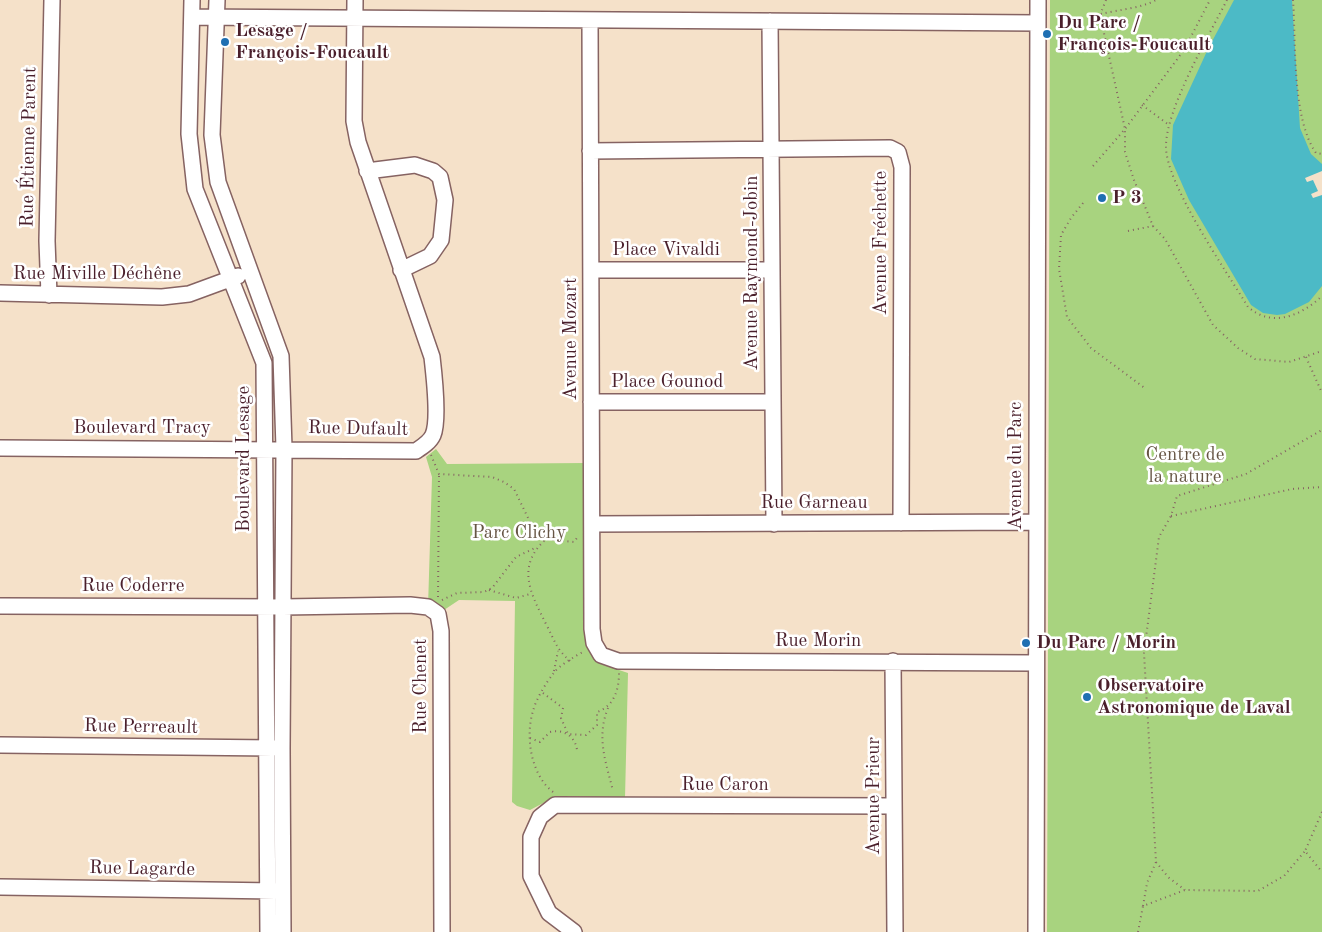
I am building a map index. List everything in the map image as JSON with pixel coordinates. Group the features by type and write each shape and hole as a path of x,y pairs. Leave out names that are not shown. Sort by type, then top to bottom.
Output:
{"street":[{"name":"Rue Étienne Parent","path":"50,295 47,241 52,0"},
{"name":"Boulevard Lesage","path":"192,0 189,134 195,189 264,363 266,891 268,932"},
{"name":"Boulevard Lesage","path":"216,0 217,17 212,135 218,182 281,356 284,448 282,748 284,932"},
{"name":"Rue Dufault","path":"284,448 416,451 434,435 436,389 432,357 367,171 354,121 355,0"},
{"name":"Avenue du Parc","path":"1036,932 1038,0"},
{"path":"192,17 1038,23"},
{"name":"Avenue Mozart","path":"590,20 592,524 597,649"},
{"name":"Avenue Raymond-Jobin","path":"770,22 774,524"},
{"name":"Avenue Fréchette","path":"590,151 890,148 898,152 902,167 901,523"},
{"path":"367,171 414,166 433,171 440,177 445,200 441,240 430,256 401,270"},
{"name":"Place Vivaldi","path":"591,270 772,270"},
{"name":"Rue Miville Déchêne","path":"0,293 162,297 189,294 251,271"},
{"name":"Place Gounod","path":"591,402 774,402"},
{"name":"Boulevard Tracy","path":"0,448 284,448"},
{"name":"Rue Garneau","path":"592,524 1036,522"},
{"name":"Rue Chenet","path":"266,607 410,604 428,607 438,614 441,632 442,932"},
{"name":"Rue Coderre","path":"0,606 266,607"},
{"name":"Rue Morin","path":"597,649 618,661 893,660 1036,663"},
{"name":"Avenue Prieur","path":"893,660 895,932"},
{"name":"Rue Perreault","path":"0,745 282,748"},
{"path":"563,805 540,817 532,837 531,876 549,913 574,932"},
{"name":"Rue Caron","path":"563,805 894,806"},
{"name":"Rue Lagarde","path":"0,887 283,890"}],"path":[{"path":"1106,0 1100,15 1125,129 1125,152 1153,226 1165,239 1213,325 1238,348 1255,359 1289,362 1322,350"},
{"path":"1100,15 1127,7 1146,6 1156,0"},
{"path":"1093,166 1125,129 1184,50 1210,0"},
{"path":"1227,0 1187,80 1169,125 1166,146 1167,162 1178,188 1248,307 1256,314 1266,318 1288,317 1302,312 1322,296"},
{"path":"1293,0 1299,92 1304,130 1307,141 1316,153 1322,154"},
{"path":"1142,105 1169,125"},
{"path":"1084,203 1071,218 1061,235 1059,269 1067,317 1091,348 1146,389"},
{"path":"1128,231 1153,226"},
{"path":"1306,357 1322,393"},
{"path":"1138,932 1147,883 1156,862 1144,653 1154,561 1159,537 1171,516 1176,496 1246,474 1322,430"},
{"path":"426,444 439,474 438,602 457,593 484,592 489,590 516,557 536,548 546,539"},
{"path":"439,474 492,477 504,482 514,489 530,522 546,539 574,542 592,524"},
{"path":"1171,516 1292,489 1322,487"},
{"path":"536,548 528,568 531,594 558,651 570,661"},
{"path":"489,590 516,598 531,594"},
{"path":"554,672 570,661 597,649"},
{"path":"558,651 554,672 533,709 530,738 532,757 543,783 563,805"},
{"path":"617,805 601,741 602,727 609,706 619,686 618,661"},
{"path":"543,692 563,708 561,718 568,734 576,743 577,750"},
{"path":"530,738 540,742 550,732 581,736 590,733 597,725 598,712 609,706"},
{"path":"1143,906 1185,890 1258,891 1284,876 1305,851 1322,812"},
{"path":"1305,851 1322,872"},
{"path":"1156,862 1168,877 1185,890"}],"green space":[{"name":"Centre de la nature","path":"1050,0 1322,0 1322,932 1047,932"},
{"name":"Parc Clichy","path":"436,449 447,464 588,463 594,654 601,664 628,673 625,798 569,796 549,800 530,810 517,806 512,802 515,601 459,600 438,614 428,607 432,477 426,457"}],"water":[{"path":"1234,0 1292,0 1300,128 1311,154 1322,164 1322,286 1309,302 1285,314 1263,313 1251,305 1189,200 1171,159 1173,125 1208,49"}],"pier":[{"path":"1322,171 1322,195 1313,198 1311,194 1318,191 1313,180 1307,182 1305,178"}],"place":[{"name":"Du Parc / François-Foucault","path":"1047,34"},
{"name":"Lesage / François-Foucault","path":"225,42"},
{"name":"P 3","path":"1102,198"},
{"name":"Du Parc / Morin","path":"1026,643"},
{"name":"Observatoire Astronomique de Laval","path":"1087,697"}]}
